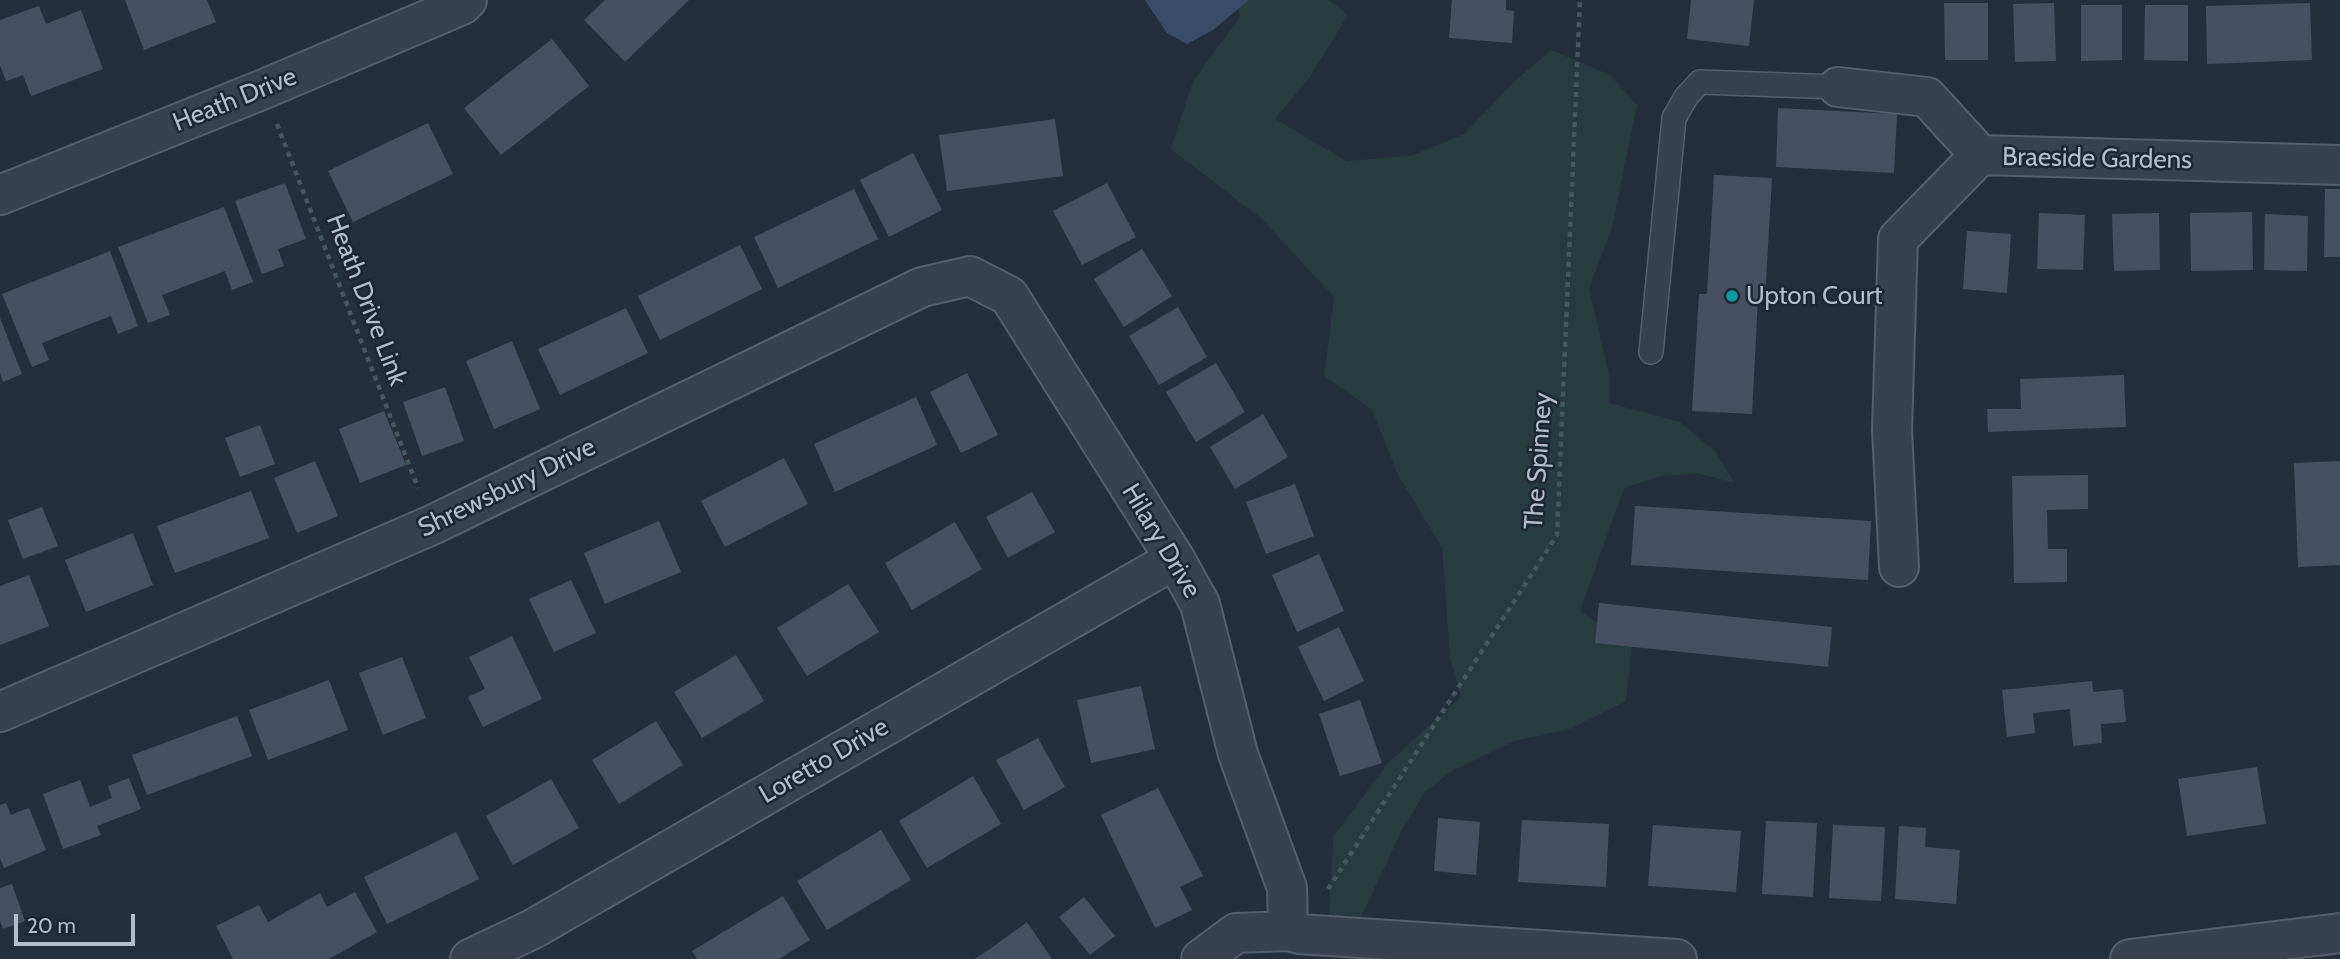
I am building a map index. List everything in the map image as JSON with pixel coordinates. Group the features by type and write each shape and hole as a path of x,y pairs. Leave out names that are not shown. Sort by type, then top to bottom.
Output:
{"street":[{"name":"Heath Drive","path":"0,195 264,89 462,5 467,0"},
{"name":"Braeside Gardens","path":"1838,87 1927,97 1980,155 2340,165"},
{"path":"1899,567 1892,430 1898,239 1980,155"},
{"name":"Shrewsbury Drive","path":"0,712 432,525 922,287 970,276 1009,296"},
{"name":"Hilary Drive","path":"1009,296 1175,559 1200,604 1238,754 1287,888 1294,932"},
{"name":"Loretto Drive","path":"470,959 545,922 1175,559"},
{"path":"1201,959 1237,933 1294,932 1677,959"},
{"path":"2130,959 2340,933"}],"lane":[{"path":"1651,352 1674,118 1686,97 1700,82 1838,87"}],"path":[{"name":"The Spinney","path":"1294,932 1557,536 1580,0"},
{"name":"Heath Drive Link","path":"264,89 432,525"}],"green space":[{"path":"1237,0 1329,0 1348,15 1310,77 1275,119 1347,161 1411,156 1464,134 1517,79 1551,50 1610,75 1637,105 1612,228 1589,288 1609,375 1609,403 1680,422 1715,451 1735,483 1696,473 1661,476 1624,488 1580,611 1632,646 1626,701 1573,728 1514,741 1452,771 1425,792 1402,830 1353,934 1328,932 1333,837 1387,764 1461,697 1450,657 1442,548 1398,475 1372,410 1324,376 1334,297 1262,219 1171,149 1193,81 1240,17"}],"water":[{"path":"1145,0 1249,0 1213,30 1187,44 1167,33"}],"building":[{"path":"125,0 207,0 216,22 144,50"},
{"path":"605,0 689,0 625,62 584,20"},
{"path":"1452,0 1506,0 1506,10 1514,11 1512,43 1449,38"},
{"path":"1691,0 1754,0 1749,46 1687,39"},
{"path":"1944,3 1988,3 1988,60 1945,60"},
{"path":"2054,3 2056,61 2015,62 2013,4"},
{"path":"2310,3 2312,60 2207,64 2206,6"},
{"path":"2081,5 2122,5 2122,60 2081,61"},
{"path":"2145,5 2188,5 2188,61 2144,60"},
{"path":"39,6 46,24 81,10 103,69 31,96 23,75 6,81 0,65 0,20"},
{"path":"552,39 589,86 501,155 464,108"},
{"path":"1778,108 1897,114 1894,173 1776,167"},
{"path":"1055,119 1063,176 947,191 939,135"},
{"path":"428,123 453,174 353,222 328,171"},
{"path":"913,153 942,210 889,237 860,180"},
{"name":"Upton Court","path":"1714,175 1772,178 1765,298 1758,298 1752,414 1692,411 1699,294 1707,294"},
{"path":"285,183 306,239 278,249 284,266 262,274 235,201"},
{"path":"1107,183 1136,237 1082,265 1053,211"},
{"path":"854,189 878,239 778,288 754,237"},
{"path":"2325,189 2340,189 2340,257 2324,257"},
{"path":"224,207 253,282 232,290 225,271 162,295 170,315 148,323 118,247"},
{"path":"2252,212 2253,270 2191,271 2190,213"},
{"path":"2039,213 2085,215 2083,270 2037,269"},
{"path":"2159,213 2160,270 2114,271 2112,214"},
{"path":"2265,214 2308,216 2307,271 2264,270"},
{"path":"1967,231 2011,234 2007,293 1963,289"},
{"path":"740,245 762,289 660,340 638,296"},
{"path":"1142,249 1172,296 1124,327 1094,279"},
{"path":"110,251 138,326 118,334 111,316 77,329 42,343 49,360 32,367 2,294"},
{"path":"1178,307 1207,357 1159,385 1129,336"},
{"path":"626,308 648,353 560,395 538,349"},
{"path":"0,318 22,374 3,382 0,373"},
{"path":"512,341 540,409 494,429 466,361"},
{"path":"1216,363 1245,412 1196,442 1166,392"},
{"path":"967,373 998,435 961,453 930,392"},
{"path":"2124,375 2126,427 1988,432 1987,409 2021,409 2020,379"},
{"path":"445,387 464,441 422,456 403,402"},
{"path":"916,397 937,445 835,492 814,444"},
{"path":"384,411 406,465 360,483 339,429"},
{"path":"1263,414 1288,457 1235,489 1210,447"},
{"path":"260,425 275,464 240,477 225,438"},
{"path":"784,458 808,504 725,547 701,501"},
{"path":"315,461 338,516 297,533 274,478"},
{"path":"2340,461 2340,565 2298,567 2294,463"},
{"path":"2088,475 2088,509 2047,510 2048,549 2067,549 2067,582 2014,583 2012,476"},
{"path":"1295,484 1314,536 1266,554 1246,502"},
{"path":"251,491 269,538 175,573 157,526"},
{"path":"1032,492 1055,532 1008,558 986,517"},
{"path":"1635,506 1871,521 1868,580 1631,565"},
{"path":"42,507 58,546 23,559 8,520"},
{"path":"659,521 681,572 605,604 584,553"},
{"path":"955,522 982,569 912,610 885,563"},
{"path":"133,533 153,585 86,612 65,560"},
{"path":"1319,554 1344,611 1297,632 1272,575"},
{"path":"29,575 49,626 0,645 0,586"},
{"path":"571,580 596,633 554,652 529,599"},
{"path":"848,584 879,632 807,676 777,628"},
{"path":"1599,603 1832,627 1828,667 1595,643"},
{"path":"1339,627 1364,681 1324,701 1298,647"},
{"path":"512,636 542,699 483,727 468,697 485,689 469,657"},
{"path":"736,655 764,701 702,738 674,692"},
{"path":"402,657 426,718 383,735 359,673"},
{"path":"329,680 348,730 268,760 249,710"},
{"path":"2092,681 2093,692 2123,689 2126,722 2101,724 2102,743 2073,746 2070,709 2033,713 2035,733 2007,737 2002,690"},
{"path":"1141,686 1155,749 1091,763 1077,700"},
{"path":"1360,700 1382,763 1340,776 1319,714"},
{"path":"237,716 252,756 147,795 132,755"},
{"path":"656,721 683,765 619,804 592,760"},
{"path":"1038,738 1065,787 1024,810 996,760"},
{"path":"2257,767 2266,824 2187,836 2178,779"},
{"path":"973,776 1001,824 927,868 899,821"},
{"path":"129,778 141,809 97,826 101,835 63,849 43,794 80,780 90,807 112,798 108,786"},
{"path":"551,779 579,828 513,865 486,816"},
{"path":"1158,788 1203,876 1180,887 1192,910 1155,928 1101,815"},
{"path":"6,803 11,815 29,808 46,850 4,868 0,858 0,805"},
{"path":"1438,818 1480,822 1476,875 1434,871"},
{"path":"1522,820 1609,824 1606,887 1518,882"},
{"path":"1766,821 1817,823 1813,897 1762,894"},
{"path":"1653,825 1741,831 1736,892 1648,886"},
{"path":"1833,825 1885,827 1881,901 1829,898"},
{"path":"1899,826 1926,828 1925,847 1960,850 1956,904 1895,899"},
{"path":"881,830 911,880 827,930 797,881"},
{"path":"456,832 479,879 387,924 364,877"},
{"path":"12,884 25,921 3,929 0,921 0,888"},
{"path":"355,892 377,932 329,959 233,959 216,926 259,905 268,922 320,893 327,907"},
{"path":"783,896 810,940 779,959 697,959 692,951"},
{"path":"1084,897 1115,936 1090,955 1059,917"},
{"path":"1027,922 1052,959 975,959 990,949"}],"place":[{"name":"Upton Court","path":"1732,296"}]}
